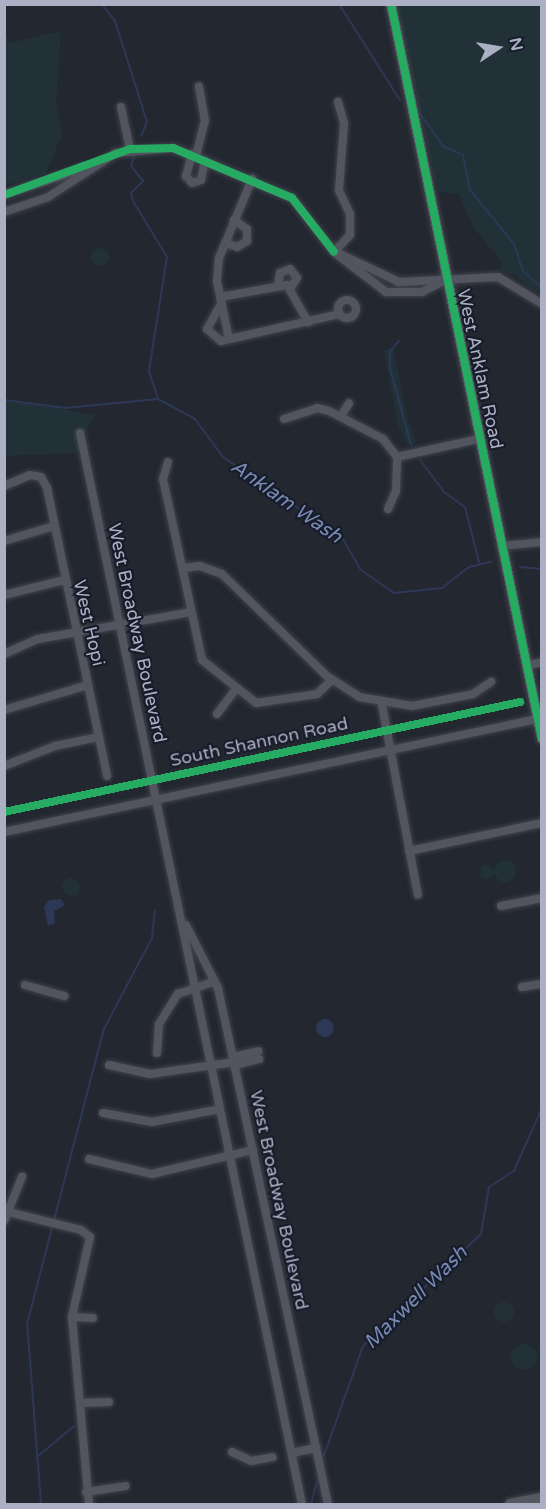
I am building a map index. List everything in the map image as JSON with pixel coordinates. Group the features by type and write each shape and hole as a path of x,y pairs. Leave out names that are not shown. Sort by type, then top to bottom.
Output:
{"main road":[{"name":"West Anklam Road","path":"391,4 542,740"},
{"path":"510,1504 542,1498"}],"street":[{"path":"199,87 205,121 186,176 192,183 201,180 206,160"},
{"path":"334,252 351,235 350,214 339,190 344,123 338,102"},
{"path":"121,107 130,149"},
{"path":"4,195 92,166 130,149 161,147 194,155 292,198 334,252 386,292 422,292 446,280"},
{"path":"4,212 48,198 92,166"},
{"path":"229,339 218,270 225,243 252,179"},
{"path":"225,243 237,247 247,241 247,229 234,220"},
{"path":"334,252 399,282 498,277 542,304"},
{"path":"278,285 280,273 290,269 297,278 291,288"},
{"path":"291,288 278,285 221,300 207,328 221,340 340,315"},
{"path":"291,288 308,322"},
{"path":"341,416 349,403"},
{"path":"284,418 317,408 341,416 383,439 397,457 396,491 388,509"},
{"name":"West Broadway Boulevard","path":"80,433 303,1504"},
{"path":"397,457 479,439"},
{"path":"168,462 163,479 202,660 235,690 268,704 317,694 332,680"},
{"name":"West Hopi","path":"4,486 41,477 54,526 107,777"},
{"path":"4,541 54,526"},
{"path":"501,546 542,542"},
{"path":"184,568 206,567 222,574 332,680 382,705 412,706 473,694 491,682"},
{"path":"4,595 64,580"},
{"path":"4,654 38,639 190,612"},
{"path":"526,666 542,662"},
{"path":"4,710 88,685"},
{"path":"217,714 235,690"},
{"path":"382,705 418,895"},
{"path":"4,832 156,802 537,719"},
{"path":"4,766 55,746 99,737"},
{"path":"409,851 542,823"},
{"path":"501,906 542,898"},
{"name":"West Broadway Boulevard","path":"179,910 215,981 328,1504"},
{"path":"157,1053 163,1016 178,994 196,985 215,981"},
{"path":"522,987 542,984"},
{"path":"25,985 64,996"},
{"path":"109,1065 150,1074 259,1055"},
{"path":"103,1113 152,1122 220,1108"},
{"path":"89,1159 152,1174 253,1150"},
{"path":"4,1221 6,1211 22,1177"},
{"path":"6,1211 91,1234 72,1317 82,1403 86,1492 89,1504"},
{"path":"72,1317 93,1318"},
{"path":"82,1403 109,1402"},
{"path":"292,1452 316,1448"},
{"path":"232,1452 251,1461 273,1457"},
{"path":"86,1492 126,1486"}],"shaded area":[{"path":"396,5 541,5 541,297 515,275 501,271 500,260 474,228 459,194 438,192"},
{"path":"4,25 9,43 61,31 56,103 62,134 46,174 5,185"},
{"path":"100,248 106,251 109,257 106,263 100,266 94,263 91,257 94,251"},
{"path":"393,348 407,416 416,444 408,445 398,425 384,350"},
{"path":"4,398 94,415 77,453 5,456"},
{"path":"501,860 509,860 516,867 516,875 509,882 501,882 494,875 494,867"},
{"path":"484,865 490,865 494,872 490,879 484,879 480,875 480,869"},
{"path":"71,878 77,881 80,887 77,893 71,896 65,893 62,887 65,881"},
{"path":"504,1302 511,1305 514,1312 511,1319 504,1322 497,1319 494,1312 497,1305"},
{"path":"524,1344 533,1348 537,1357 533,1366 524,1370 515,1366 511,1357 515,1348"}],"water":[{"path":"61,899 65,905 54,911 55,923 48,926 44,907 49,900"},
{"path":"321,1019 329,1019 334,1024 332,1035 321,1037 316,1032 316,1024"}],"waterway":[{"path":"102,4 115,21 147,122 141,136"},
{"path":"339,4 400,100"},
{"path":"417,109 443,146 463,155 470,190 514,244 523,271 542,288"},
{"path":"134,155 131,166 143,181 131,193 133,201 167,257 149,371 158,399"},
{"path":"399,341 390,351 390,368 411,445"},
{"name":"Anklam Wash","path":"4,400 65,408 158,399 195,419 223,457 343,539 361,570 394,593 442,588 469,567 491,562"},
{"path":"420,460 444,492 465,507 479,562"},
{"name":"Anklam Wash","path":"520,567 542,569"},
{"path":"41,1504 27,1324 104,1029 152,938 155,911"},
{"name":"Maxwell Wash","path":"322,1461 363,1346 481,1234 489,1187 514,1171 542,1108"},
{"path":"37,1457 74,1426"},
{"name":"Maxwell Wash","path":"311,1504 319,1475"}],"cycle path":[{"path":"391,4 542,739"},
{"path":"4,195 130,149 173,148 292,198 334,252"},
{"name":"South Shannon Road","path":"4,812 520,702"}]}
